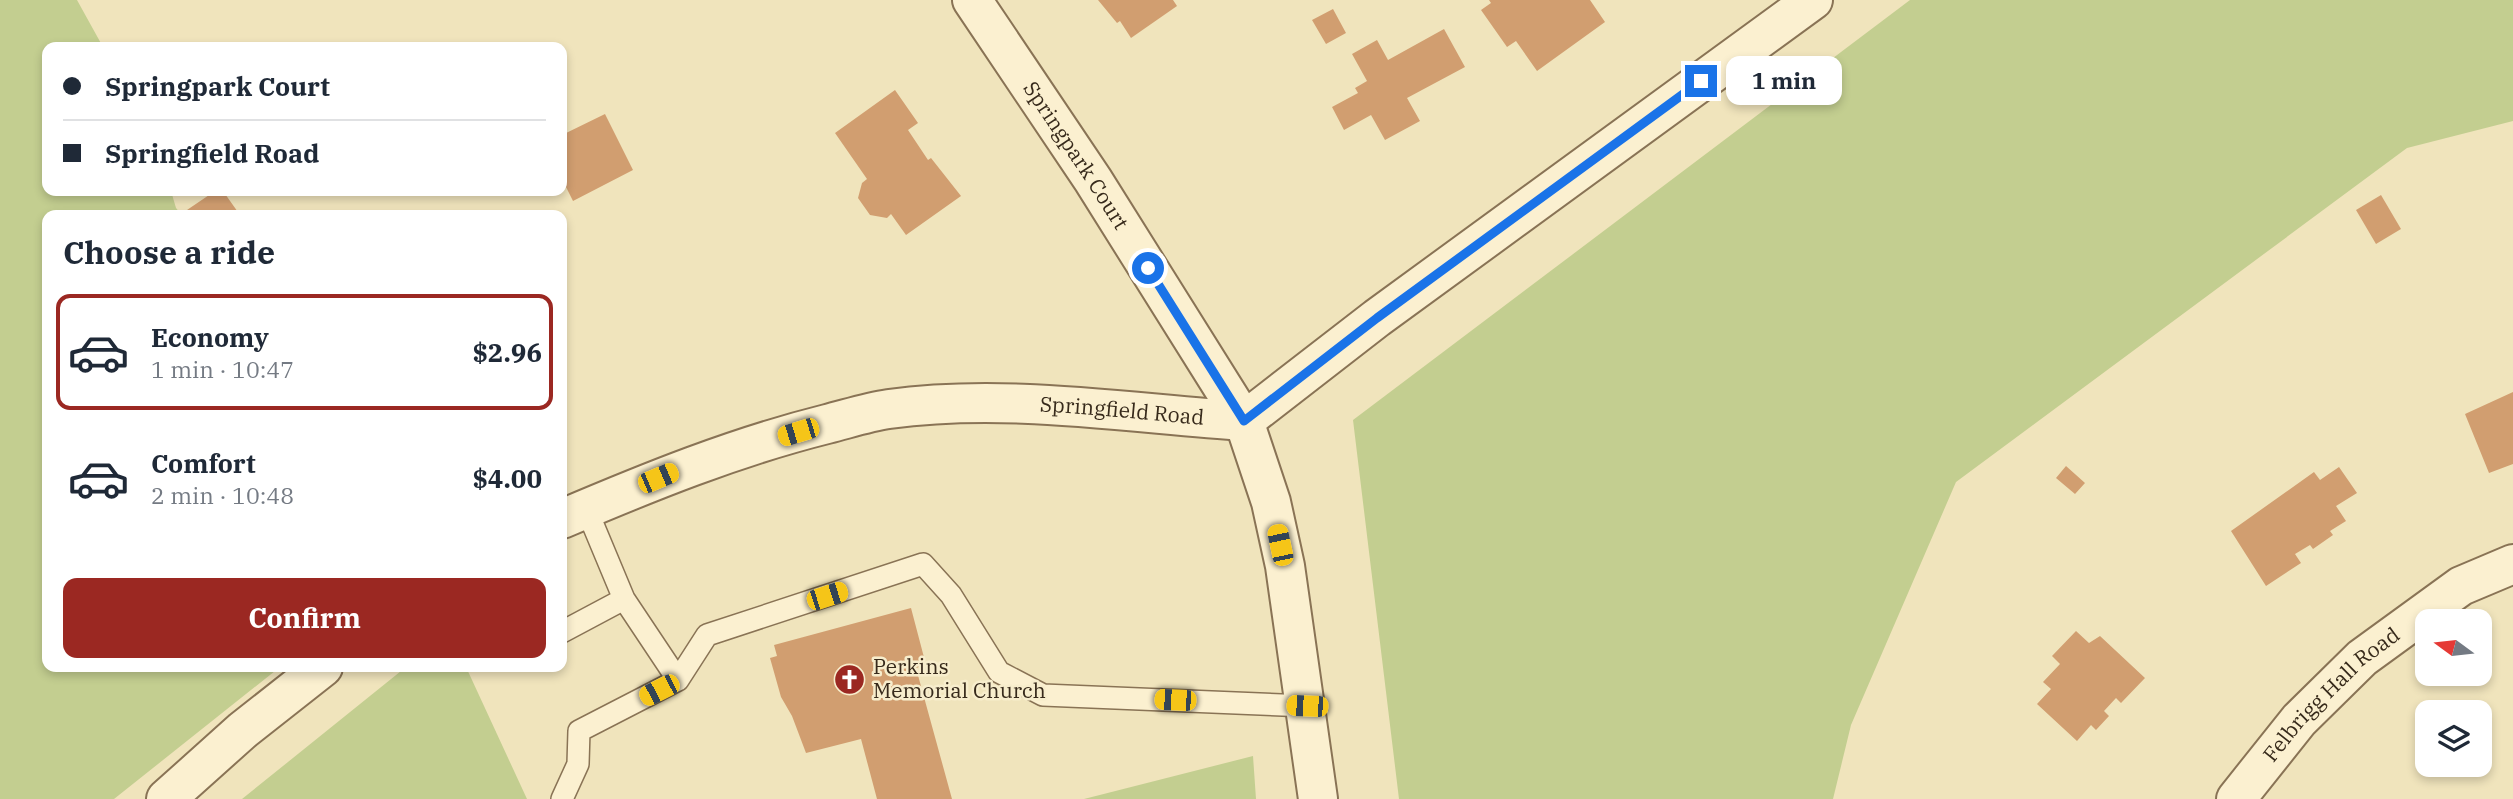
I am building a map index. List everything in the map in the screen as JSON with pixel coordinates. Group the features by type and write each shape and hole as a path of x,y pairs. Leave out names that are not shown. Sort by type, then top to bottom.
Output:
{"street":[{"name":"Springpark Court","path":"972,0 1093,180 1244,421 1271,502 1282,553 1307,706 1318,799"},
{"path":"1244,421 1388,310 1813,0"},
{"name":"Springfield Road","path":"574,513 682,468 798,432 887,409 952,404 1061,407 1244,421"},
{"name":"Felbrigg Hall Road","path":"2236,799 2299,719 2362,658 2461,586 2513,564"},
{"path":"166,799 243,730 317,672"}],"lane":[{"path":"574,513 624,598 678,680"},
{"path":"562,799 578,764 579,731 678,680 707,635 923,564 951,596 999,672 1043,695 1307,706"},
{"path":"567,629 624,598"}],"green space":[{"path":"0,0 77,0 100,42 42,42 42,196 172,196 178,210 42,210 42,672 274,672 114,799 0,799"},
{"path":"1910,0 2513,0 2513,121 2407,148 1956,482 1851,725 1833,799 1399,799 1353,420"},
{"path":"400,672 468,672 527,799 242,799"},
{"path":"1253,756 1256,799 1084,799"}],"building":[{"path":"1098,0 1173,0 1177,6 1131,38 1120,21 1117,23"},
{"path":"1489,0 1590,0 1605,22 1537,71 1516,41 1507,47 1481,10 1491,3"},
{"path":"1333,9 1346,33 1326,44 1312,20"},
{"path":"1444,29 1465,67 1407,98 1420,121 1385,140 1371,115 1344,130 1332,107 1358,93 1355,88 1367,81 1352,54 1377,40 1388,60"},
{"path":"895,90 918,123 908,130 928,160 931,158 961,196 906,235 891,214 887,218 870,215 858,198 862,183 867,179 835,133"},
{"path":"605,114 633,170 573,201 567,189 567,133"},
{"path":"2381,195 2401,229 2376,244 2356,210"},
{"path":"208,196 227,196 236,210 187,210"},
{"path":"2513,392 2513,464 2489,473 2465,414"},
{"path":"2066,466 2085,483 2075,494 2056,478"},
{"path":"2339,467 2357,493 2336,506 2346,521 2330,531 2333,535 2313,549 2310,545 2295,554 2301,563 2266,586 2231,531 2314,472 2320,480"},
{"path":"911,608 926,665 916,668 952,799 877,799 861,739 806,753 792,716 781,697 770,658 777,656 774,645"},
{"path":"2076,631 2089,643 2100,636 2145,678 2121,703 2116,698 2104,711 2109,716 2096,730 2091,725 2077,741 2037,704 2051,689 2043,682 2060,664 2052,656"}],"place":[{"name":"Perkins Memorial Church","path":"850,679"}],"route":[{"path":"1148,268 1244,421 1377,318 1701,81"}]}
